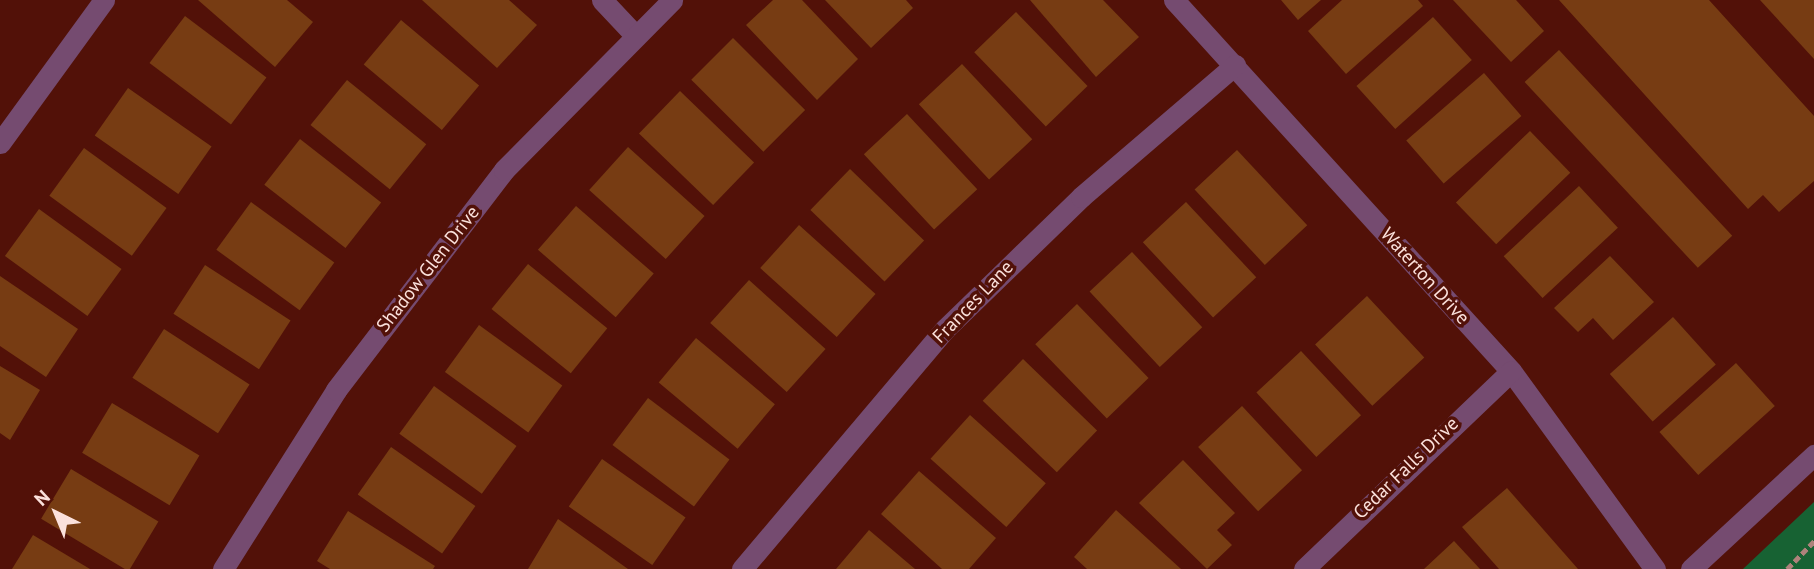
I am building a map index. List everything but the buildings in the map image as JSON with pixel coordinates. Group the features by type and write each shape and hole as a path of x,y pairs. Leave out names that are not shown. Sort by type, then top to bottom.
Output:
{"street":[{"path":"0,143 104,0"},
{"path":"602,0 635,36"},
{"name":"Shadow Glen Drive","path":"223,569 335,390 504,170 672,0"},
{"name":"Waterton Drive","path":"1174,0 1511,371 1655,569"},
{"name":"Frances Lane","path":"742,569 945,329 1080,197 1235,65"},
{"name":"Cedar Falls Drive","path":"1304,569 1511,371"},
{"path":"1691,569 1814,455"}],"path":[{"path":"1787,569 1814,541"}],"green space":[{"path":"1814,502 1814,569 1743,569"}]}
